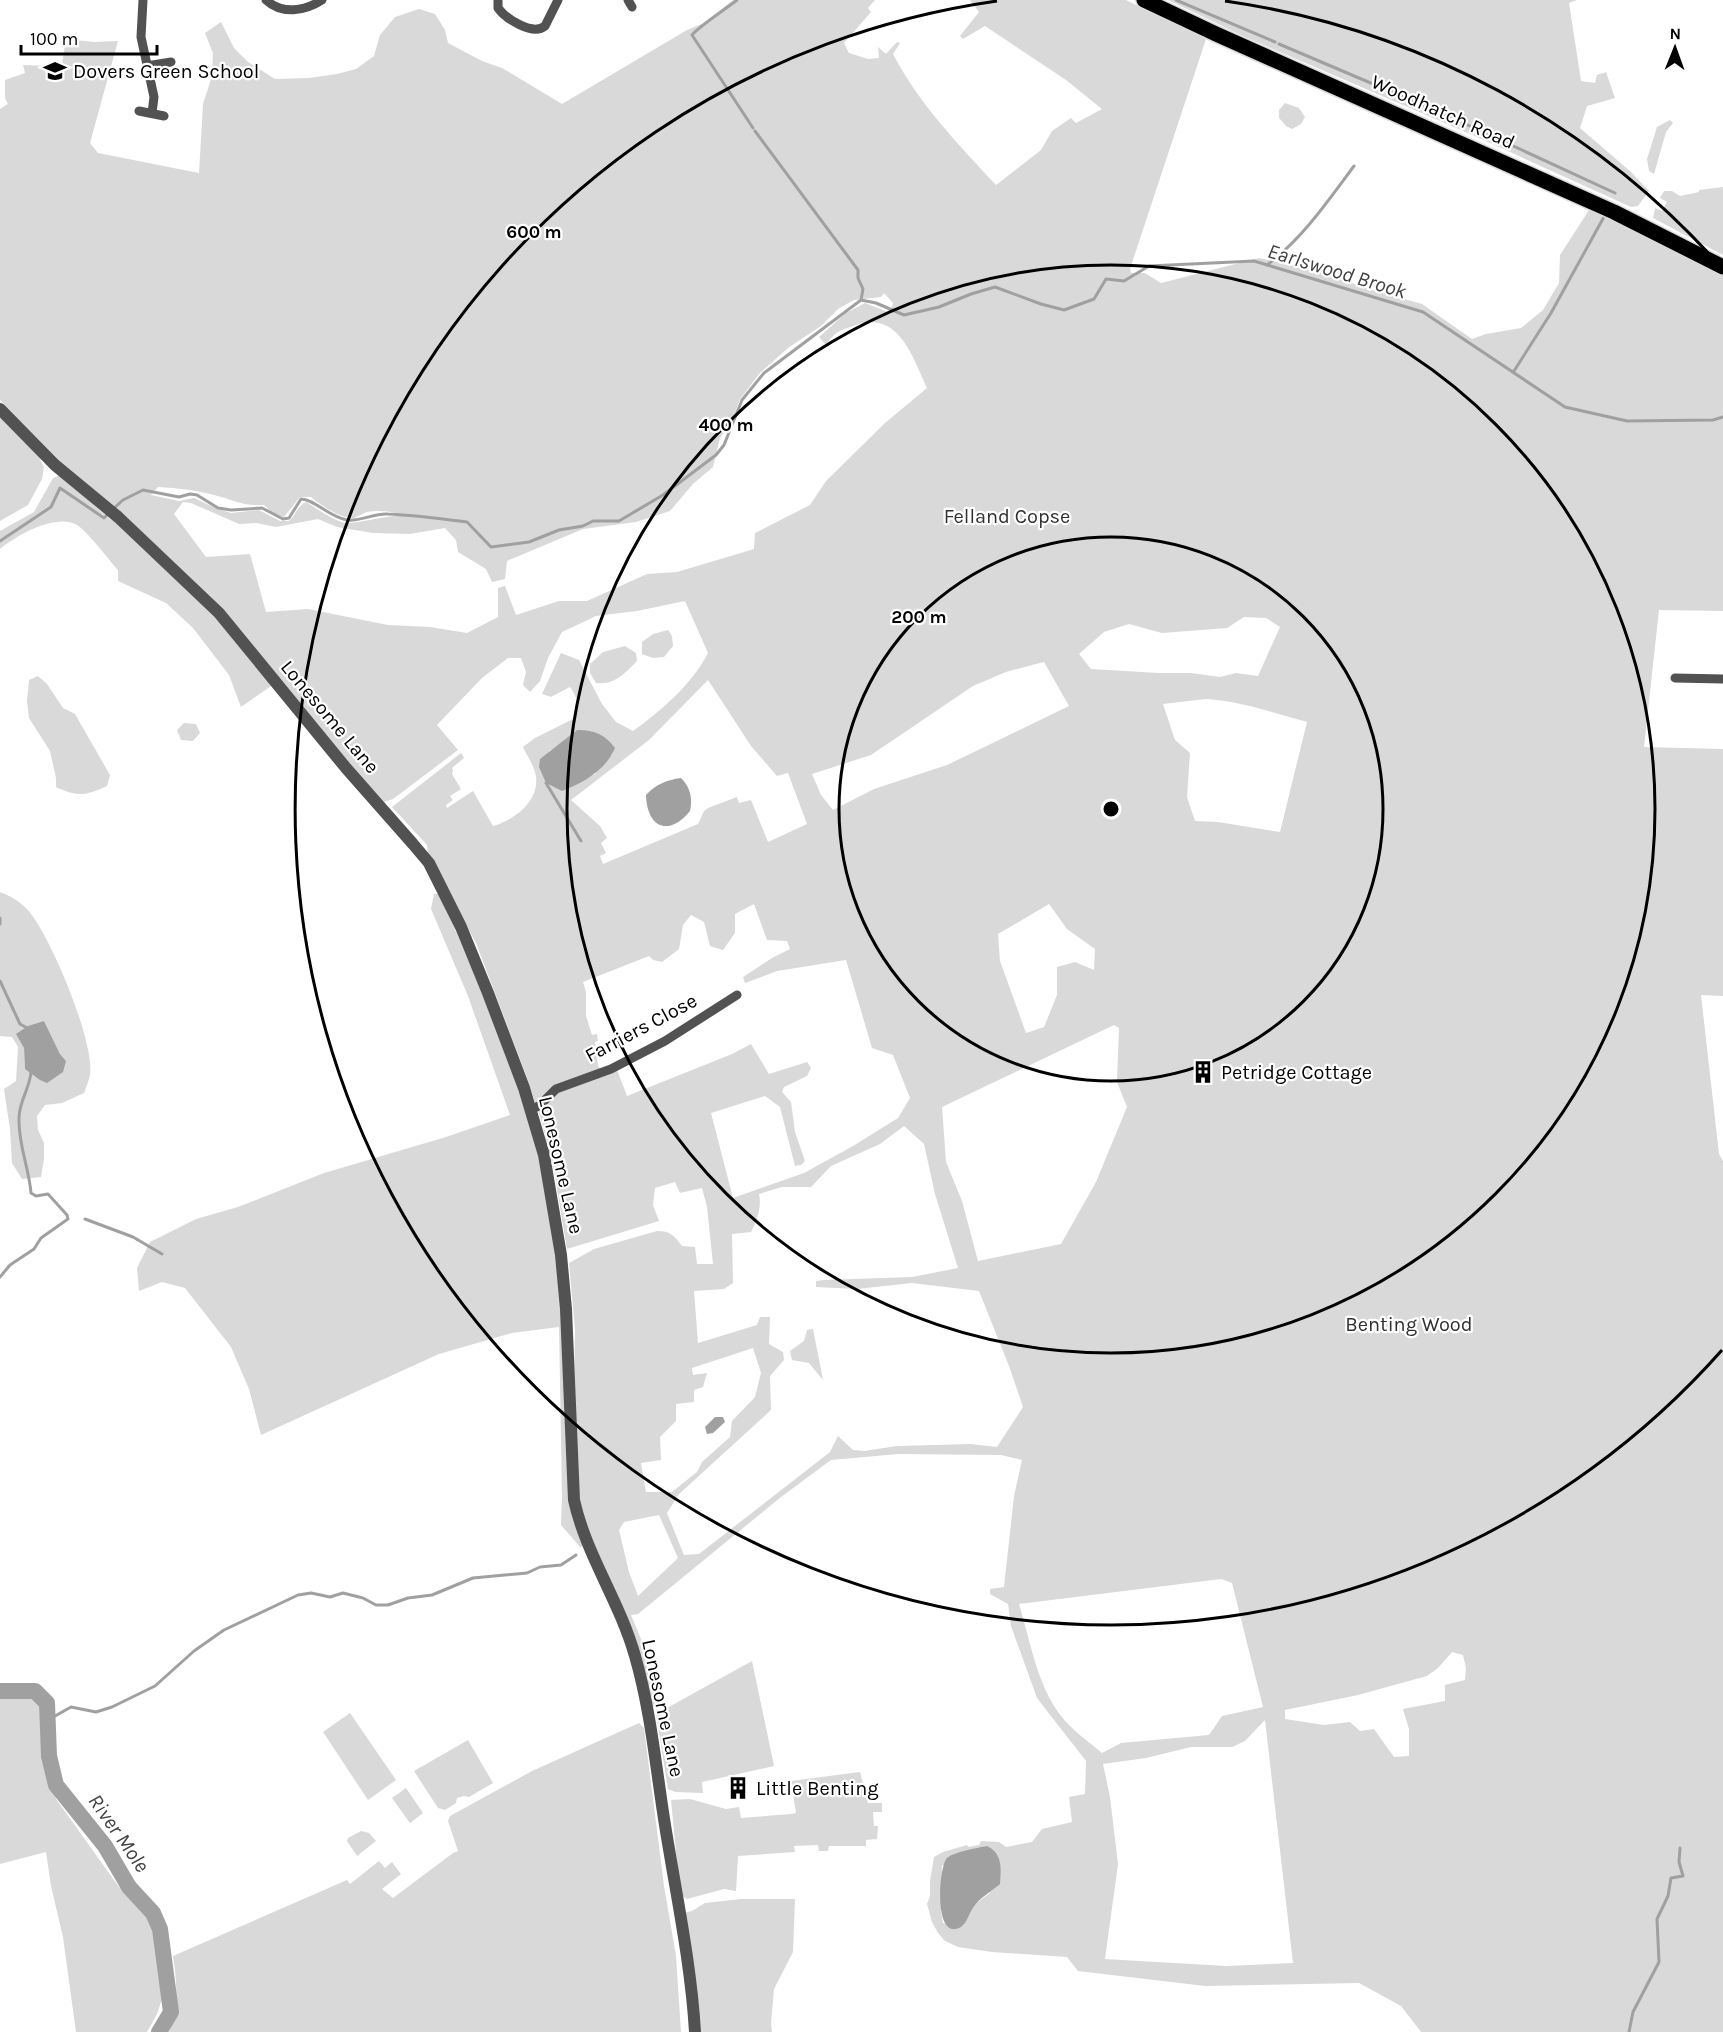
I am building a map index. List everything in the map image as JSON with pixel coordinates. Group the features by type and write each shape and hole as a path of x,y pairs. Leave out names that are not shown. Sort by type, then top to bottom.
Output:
{"main road":[{"name":"Woodhatch Road","path":"1144,0 1614,212 1723,267"}],"street":[{"path":"143,0 141,37 154,97 152,113"},
{"path":"266,0 283,9 298,10 322,0"},
{"path":"498,0 498,8 502,13 534,31 545,26 558,0"},
{"path":"147,66 171,62"},
{"path":"139,111 164,116"},
{"name":"Lonesome Lane","path":"0,409 55,465 118,517 219,613 346,768 429,863 461,927 531,1109 544,1155 561,1255 566,1308 574,1500 586,1540 617,1607 636,1657 655,1755 693,2002 694,2032"},
{"path":"1676,678 1723,679"},
{"name":"Farriers Close","path":"531,1109 539,1106 556,1089 611,1069 665,1041 737,995"}],"green space":[{"path":"733,0 875,0 868,8 871,12 844,43 849,53 868,59 879,58 878,47 886,54 897,42 900,43 893,54 915,90 940,123 996,185 1041,150 1052,131 1071,118 1076,123 1102,109 1066,80 985,26 963,39 960,36 979,12 970,0 1126,0 1206,39 1130,269 1131,273 1145,273 1161,283 1259,258 1317,271 1422,304 1472,339 1486,334 1521,328 1543,310 1559,283 1560,255 1591,207 1723,272 1723,611 1659,610 1644,747 1723,749 1723,996 1701,995 1719,1154 1723,1161 1723,2032 1421,2032 1401,2006 1359,1983 1205,1986 1078,1971 1067,1957 992,1952 958,1947 945,1941 932,1922 927,1904 934,1857 967,1845 968,1847 979,1845 981,1841 999,1842 1006,1847 1032,1842 1042,1829 1072,1822 1069,1797 1085,1794 1086,1761 1037,1698 1011,1626 1008,1604 990,1594 990,1589 1004,1587 1014,1496 1022,1460 1001,1455 898,1454 831,1460 781,1497 638,1614 631,1615 641,1639 656,1707 651,1707 637,1641 582,1516 578,1489 574,1390 575,1330 569,1263 594,1249 657,1231 671,1234 682,1246 695,1247 697,1264 713,1264 707,1207 702,1188 680,1193 675,1182 655,1188 653,1205 659,1221 567,1249 554,1171 542,1123 476,943 428,854 427,845 392,807 461,753 464,758 452,768 452,774 461,789 450,796 453,800 446,805 447,808 473,791 493,826 517,814 529,802 536,786 534,769 523,747 535,738 573,719 576,715 578,707 570,687 551,697 542,694 561,653 579,660 602,704 616,722 633,731 675,696 708,653 685,601 637,611 596,616 562,632 548,658 540,681 530,692 523,685 526,672 521,658 508,658 482,678 437,725 458,750 393,799 384,802 354,769 281,679 241,707 229,675 193,628 166,603 118,581 118,570 77,525 58,522 37,527 0,549 0,531 34,512 53,478 60,475 111,520 120,511 60,461 0,400 0,109 8,104 5,98 5,80 25,73 23,65 62,64 66,39 94,42 118,41 90,143 98,153 199,173 203,104 212,76 213,53 205,33 221,22 234,48 248,62 275,79 309,78 356,69 374,56 380,35 395,17 419,9 435,14 445,30 448,43 482,61 502,68 562,104 687,30 704,23","holes":["884,293 893,303 890,313 865,303 846,313 819,337 826,345 836,334 856,325 871,322 883,324 894,330 910,351 927,388 885,423 826,481 810,505 755,533 754,549 677,572 647,574 587,601 559,601 516,615 505,586 498,588 498,617 467,633 430,627 388,625 308,609 266,612 250,554 206,557 174,514 183,502 191,503 239,524 256,523 276,527 318,519 337,527 373,533 410,534 445,528 456,540 458,552 486,569 492,582 505,579 507,561 583,529 636,522 670,511 693,484 713,467 720,438 733,418 740,399 760,373 788,348 821,326 838,309 854,300 881,297","158,487 193,491 243,504 264,505 275,515 284,517 300,497 311,497 331,511 349,518 371,511 397,513 394,516 345,523 306,502 289,521 280,521 259,510 231,513 194,498 179,501 151,495","1244,617 1266,618 1280,627 1258,676 1236,673 1220,677 1191,673 1091,669 1079,654 1104,632 1129,624 1162,633 1227,628","1044,662 1069,706 947,765 874,789 833,810 821,795 812,774 871,755 973,686 1006,672","708,680 751,746 777,776 788,773 807,824 768,842 751,800 739,803 737,797 708,808 704,811 698,824 603,864 600,856 606,853 601,843 607,838 600,826 571,800 649,740","1206,699 1219,700 1307,722 1280,832 1218,822 1195,821 1187,797 1190,753 1175,740 1163,704","577,730 601,736 613,745 613,753 594,775 549,751","754,904 767,940 787,941 790,949 743,977 745,983 777,971 846,960 872,1048 893,1055 910,1098 898,1118 853,1146 804,1173 733,1198 711,1113 765,1096 780,1107 795,1166 801,1165 805,1161 795,1132 791,1102 782,1092 784,1087 807,1076 811,1068 807,1062 769,1074 751,1044 732,1054 627,1096 617,1070 605,1075 598,1066 595,1042 598,1041 597,1034 592,1035 586,1016 586,992 583,982 649,956 653,960 662,962 679,949 683,925 691,915 704,922 710,946 723,950 735,933 735,914","1049,904 1067,929 1095,949 1094,970 1075,962 1057,967 1057,995 1044,1027 1026,1033 1000,961 998,934","1114,1025 1119,1028 1117,1082 1127,1107 1096,1182 1061,1244 978,1261 962,1201 946,1162 942,1107","904,1126 924,1144 935,1194 958,1268 912,1277 816,1281 816,1287 857,1289 912,1283 979,1291 1023,1407 997,1447 971,1444 897,1446 864,1451 853,1450 838,1436 830,1452 699,1554 684,1555 667,1513 679,1494 771,1410 770,1376 784,1360 783,1352 769,1344 770,1317 760,1317 757,1325 698,1343 694,1291 724,1289 733,1283 732,1234 751,1232 758,1214 759,1194 782,1187 811,1187 831,1166 880,1144","753,1348 761,1373 755,1397 732,1421 730,1437 702,1462 697,1472 672,1492 646,1492 641,1463 661,1460 660,1437 676,1421 676,1404 694,1402 694,1390 703,1387 707,1373 693,1375 692,1368","659,1515 678,1558 638,1596 629,1572 619,1530 624,1522","1221,1579 1232,1583 1263,1707 1222,1716 1209,1735 1121,1743 1102,1753 1061,1716 1046,1690 1035,1662 1019,1604","1452,1652 1463,1655 1466,1668 1465,1680 1445,1685 1445,1701 1403,1709 1409,1729 1409,1756 1394,1757 1374,1729 1360,1731 1350,1722 1324,1725 1285,1719 1285,1710 1358,1695 1427,1676 1438,1668","1265,1720 1293,1963 1226,1966 1105,1959 1118,1864 1110,1797 1103,1764 1146,1758 1191,1747 1232,1747 1245,1741","942,1865 990,1893 975,1904 963,1926 943,1923 941,1912"]},
{"path":"1168,0 1577,0 1569,3 1581,81 1595,83 1597,75 1606,72 1615,98 1587,106 1580,128 1631,172 1649,191 1638,206 1631,207 1468,133 1245,37"},
{"path":"1285,103 1299,108 1305,117 1301,124 1292,129 1279,118 1279,110"},
{"path":"1670,120 1673,123 1666,132 1654,174 1649,171 1647,159 1657,127"},
{"path":"1723,187 1723,255 1653,218 1655,208 1662,211 1667,202 1660,198 1664,191 1672,191 1680,196 1699,192 1699,190"},
{"path":"0,417 39,457 44,467 42,479 28,505 0,521"},
{"path":"668,630 672,636 673,646 664,657 653,658 642,654 642,642 653,634"},
{"path":"625,646 636,653 637,661 614,680 596,683 590,673 590,664 603,652"},
{"path":"38,676 47,684 63,708 75,714 110,775 107,786 82,794 56,787 50,751 29,718 27,701 29,680"},
{"path":"184,723 196,724 200,733 193,741 181,740 177,730"},
{"path":"0,892 27,909 37,922 69,989 86,1039 90,1059 90,1075 84,1093 62,1103 45,1105 37,1116 38,1130 44,1143 41,1177 22,1179 12,1163 4,1089 16,1081 18,1047 12,1037 0,1036","holes":["44,1021 60,1054 66,1061 25,1069 24,1048"]},
{"path":"434,894 440,894 479,986 521,1095 540,1162 556,1243 583,1544 581,1548 561,1525 559,1327 512,1333 439,1354 261,1435 249,1389 231,1347 185,1288 162,1282 139,1291 137,1268 150,1242 196,1219 238,1207 324,1173 446,1137 510,1115 468,996 431,909"},
{"path":"813,1329 823,1380 809,1363 792,1360 790,1351 804,1341 807,1330"},
{"path":"752,1661 774,1766 702,1782 703,1793 675,1792 668,1789 656,1714"},
{"path":"29,1694 43,1708 44,1744 56,1799 119,1887 129,1893 152,1922 163,1996 157,2014 147,2032 76,2032 63,1937 46,1852 0,1864 0,1695"},
{"path":"350,1713 396,1780 368,1800 323,1732"},
{"path":"639,1723 644,1728 664,1886 676,1956 681,2032 169,2032 176,1995 173,1956 347,1880 350,1884 379,1861 385,1868 392,1862 401,1874 382,1889 393,1898 458,1851 448,1821 450,1816 532,1771"},
{"path":"468,1740 493,1783 469,1797 457,1798 456,1803 445,1810 438,1808 414,1771"},
{"path":"860,1772 868,1803 882,1803 882,1812 873,1812 874,1826 878,1826 877,1839 866,1840 866,1846 829,1846 828,1851 819,1851 818,1845 794,1846 795,1852 738,1856 736,1891 724,1889 687,1899 680,1894 671,1800 690,1799 726,1809 739,1807 741,1818 791,1814 796,1813 791,1781"},
{"path":"406,1788 423,1813 410,1823 392,1798"},
{"path":"361,1831 369,1833 376,1841 357,1856 347,1841 348,1838"},
{"path":"741,1899 795,1899 793,1952 774,1989 772,2032 699,2032 684,1913 705,1903"}],"shaded area":[{"path":"577,730 599,734 615,748 606,763 593,775 562,791 546,783 539,767 540,759"},
{"path":"681,778 690,793 690,811 674,824 660,825 650,815 646,795 662,783"},
{"path":"44,1021 60,1054 66,1061 63,1072 47,1083 25,1069 24,1048 16,1034 28,1026"},
{"path":"715,1417 723,1417 725,1422 713,1433 707,1434 705,1427"},
{"path":"987,1846 998,1857 1001,1867 1000,1884 977,1902 962,1926 951,1928 945,1923 940,1900 944,1864 947,1858 955,1854"}],"waterway":[{"path":"737,0 692,35 753,128"},
{"path":"1176,0 1275,42"},
{"path":"1279,44 1446,115 1615,193"},
{"path":"755,131 858,270 858,278 863,289 861,300"},
{"path":"1267,265 1303,231 1354,166"},
{"path":"1514,371 1551,313 1605,215"},
{"name":"Earlswood Brook","path":"861,300 876,303 904,315 939,307 995,287 1064,310 1094,299 1106,279 1124,281 1149,266 1254,261 1423,312 1565,407 1627,421 1713,420 1723,417"},
{"name":"Earlswood Brook","path":"113,509 123,500 143,490 179,497 197,495 218,508 231,510 262,508 283,519 289,518 301,499 347,520 388,514 467,522 491,547 529,542 559,530 583,526 593,521 619,521 663,495 716,455 724,445 742,400 764,373 861,300"},
{"name":"Earlswood Brook","path":"0,541 51,507 60,488 104,518 108,514"},
{"path":"546,783 581,841"},
{"name":"Earlswood Brook","path":"0,918 0,924"},
{"name":"Earlswood Brook","path":"0,981 20,1024 29,1029"},
{"name":"Earlswood Brook","path":"0,1277 10,1265 34,1249 41,1238 68,1219 48,1194 36,1196 31,1193 20,1137 19,1118 31,1072"},
{"path":"85,1219 133,1237 162,1254"},
{"path":"48,1720 71,1707 96,1712 112,1707 155,1686 194,1651 224,1630 298,1595 311,1593 330,1597 343,1593 363,1598 376,1605 388,1605 408,1598 432,1595 473,1578 527,1573 540,1567 561,1565 576,1555"},
{"name":"River Mole","path":"0,1691 35,1691 47,1703 49,1756 56,1785 105,1846 129,1887 153,1913 160,1929 171,2012 159,2032"},
{"path":"1629,2032 1633,2012 1659,1962 1657,1919 1668,1896 1671,1878 1683,1876 1679,1862 1680,1848"}],"place":[{"name":"Dovers Green School","path":"55,71"},
{"name":"Petridge Cottage","path":"1203,1072"},
{"name":"Little Benting","path":"738,1788"}],"park label":[{"name":"Felland Copse","path":"1007,516"},
{"name":"Benting Wood","path":"1409,1324"}]}
